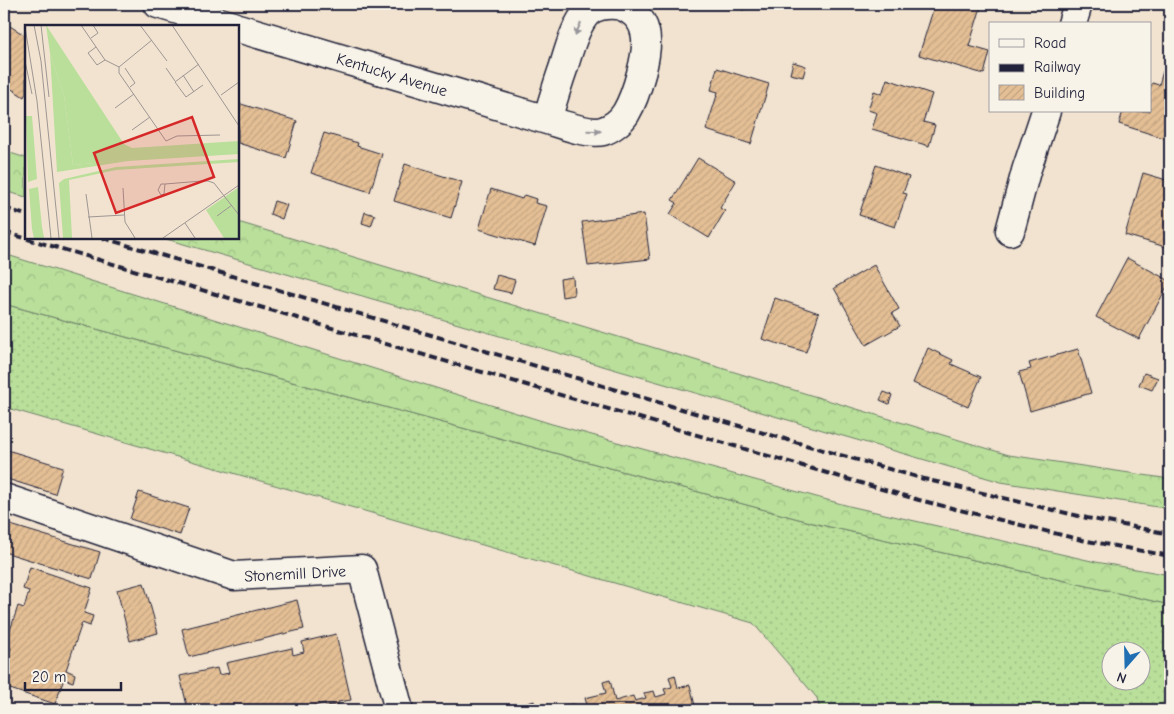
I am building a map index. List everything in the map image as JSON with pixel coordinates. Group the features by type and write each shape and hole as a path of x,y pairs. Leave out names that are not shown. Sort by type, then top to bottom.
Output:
{"street":[{"path":"158,4 230,25"},
{"name":"Kentucky Avenue","path":"239,28 547,120 582,130 601,132 615,125 626,113 639,82 646,52 645,32 639,18 631,10 610,4 599,6 588,12 571,43 547,120"},
{"path":"1073,22 1078,4"},
{"path":"1010,231 1026,171 1046,112"},
{"name":"Stonemill Drive","path":"4,498 234,576 362,569 399,710"}],"green space":[{"path":"4,151 25,158 25,197 4,191"},
{"path":"239,222 1009,455 1170,479 1170,509 1001,482 166,239 239,239"},
{"path":"4,254 552,424 849,506 1096,562 1170,575 1170,605 817,524 4,304"},
{"path":"4,304 817,524 1170,605 1170,710 820,710 817,698 753,623 4,407"}],"building":[{"path":"740,4 765,4 742,10"},
{"path":"935,4 971,4 981,7 969,46 989,52 984,74 919,55"},
{"path":"5,23 25,35 24,97 4,84"},
{"path":"793,62 806,66 803,77 790,74"},
{"path":"717,68 769,84 751,144 706,130 718,92 711,90"},
{"path":"1163,71 1170,73 1170,140 1119,124 1123,112 1152,112 1152,83 1159,85"},
{"path":"887,79 932,94 923,122 935,125 929,146 872,129 877,113 868,110 874,91 882,94"},
{"path":"241,104 297,121 286,158 239,143 239,113"},
{"path":"324,133 358,143 357,146 382,154 370,192 311,173"},
{"path":"698,158 736,181 720,208 725,211 709,238 670,214 677,203 672,200"},
{"path":"405,164 462,182 451,218 394,201"},
{"path":"876,165 909,177 903,193 907,194 895,227 859,215"},
{"path":"1143,173 1170,181 1169,248 1125,235"},
{"path":"491,189 522,199 524,195 536,199 535,203 547,206 535,246 479,229"},
{"path":"274,201 287,205 282,219 270,214"},
{"path":"365,212 375,215 371,226 362,223"},
{"path":"644,214 650,259 588,266 582,222"},
{"path":"1127,258 1170,281 1139,339 1096,317"},
{"path":"874,265 899,309 892,313 900,326 866,345 834,288"},
{"path":"497,275 515,280 511,293 493,289"},
{"path":"573,277 574,295 562,297 560,279"},
{"path":"775,298 819,313 806,352 762,339"},
{"path":"928,348 953,360 951,364 981,377 968,407 913,383"},
{"path":"1078,349 1091,393 1030,411 1019,372 1031,369 1029,363"},
{"path":"1144,373 1158,378 1152,390 1139,385"},
{"path":"884,392 892,395 889,404 880,400"},
{"path":"4,449 63,467 55,494 4,478"},
{"path":"139,492 189,508 180,535 130,519"},
{"path":"4,523 100,552 92,579 4,552"},
{"path":"30,567 92,588 84,613 93,616 90,626 82,623 66,670 75,674 73,682 64,679 55,704 4,687 4,664 11,648 5,646 18,606 24,608 29,591 23,589"},
{"path":"144,583 158,633 130,641 117,590"},
{"path":"297,600 304,629 189,657 182,629"},
{"path":"336,634 351,700 338,702 340,710 334,710 333,705 326,706 325,703 314,706 315,710 305,710 304,708 296,710 188,710 180,676 217,668 219,675 229,673 226,663 292,648 293,655 304,652 302,642"},
{"path":"675,675 678,688 690,685 696,710 566,710 565,705 574,704 575,708 587,705 585,698 606,693 603,682 610,680 615,701 633,696 635,701 646,698 644,693 654,691 656,697 666,694 664,689 672,687 669,677"},
{"path":"534,701 536,710 527,710 525,704"}],"railway":[{"path":"4,208 25,215"},
{"path":"4,232 25,238"},
{"path":"28,239 919,500 1082,540 1170,556"},
{"path":"106,239 924,479 1087,518 1170,534"}]}
